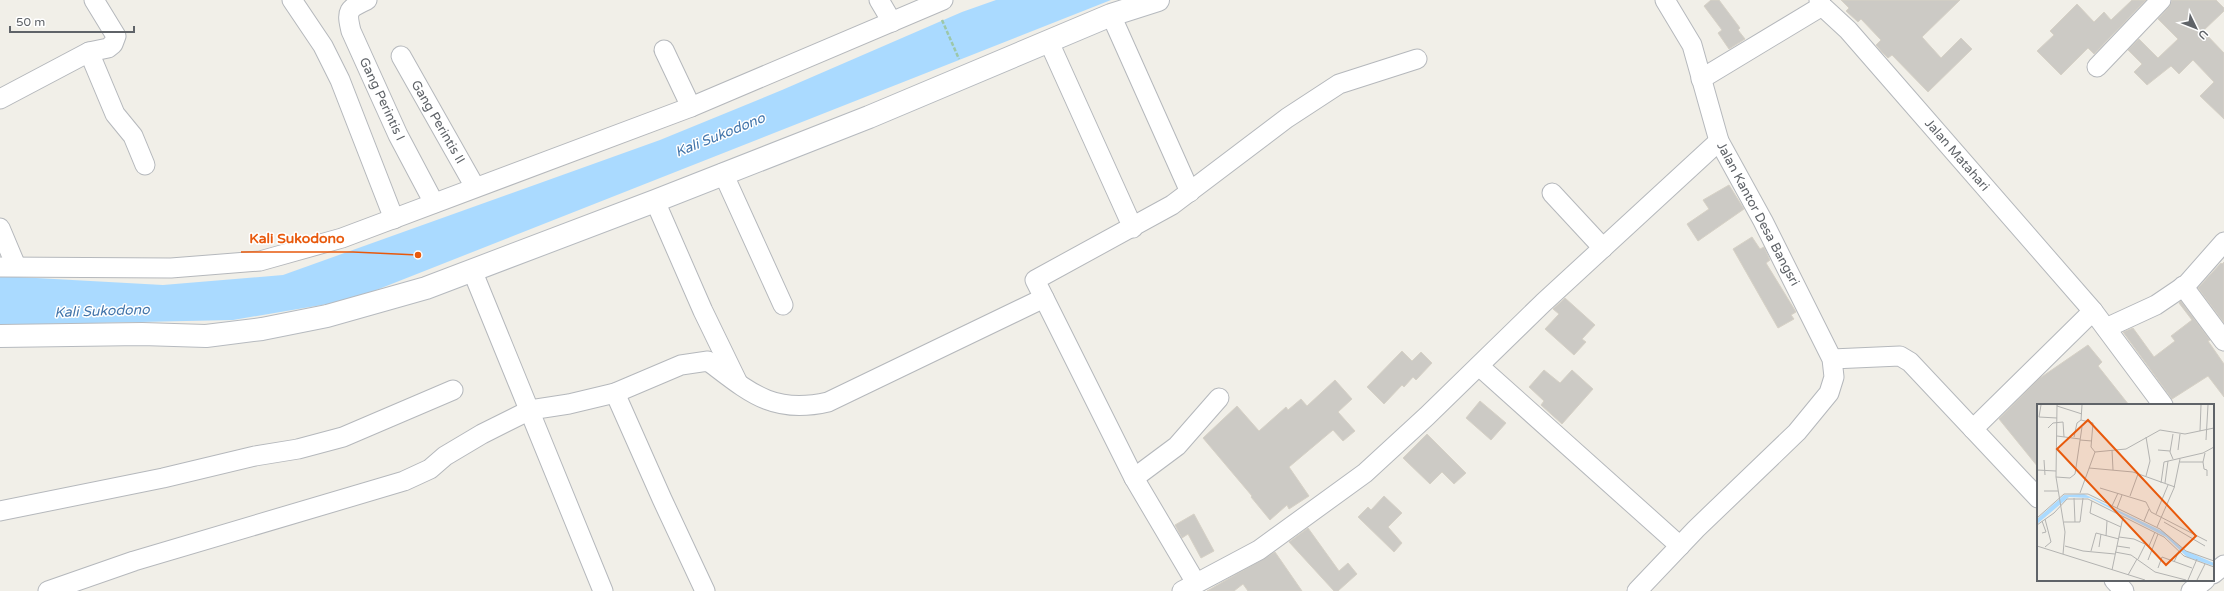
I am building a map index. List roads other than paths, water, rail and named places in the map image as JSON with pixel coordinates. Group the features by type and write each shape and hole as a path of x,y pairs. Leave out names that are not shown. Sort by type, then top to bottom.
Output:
{"main road":[{"path":"0,336 142,334 206,336 262,328 335,314 426,288 655,201 876,114 1111,15 1158,0"}],"street":[{"path":"0,99 89,52 108,48 113,44 116,36 94,0"},
{"path":"292,0 323,46 340,80 394,219"},
{"name":"Gang Perintis I","path":"368,0 350,9 348,15 351,31 398,135 434,204"},
{"path":"879,0 892,22"},
{"name":"Jalan Kantor Desa Bangsri","path":"1665,0 1692,45 1719,141 1763,222 1832,359"},
{"path":"2097,67 2161,0"},
{"path":"1701,79 1821,3"},
{"name":"Jalan Matahari","path":"1821,3 1848,30 2093,311 2162,404"},
{"path":"0,228 8,266 171,268 260,261 342,238 394,219 475,187 691,107 892,22 942,9"},
{"path":"1111,15 1190,192"},
{"path":"1049,42 1133,228"},
{"path":"664,50 691,107"},
{"path":"89,52 115,114 133,136 145,165"},
{"name":"Gang Perintis II","path":"401,56 475,187"},
{"path":"1417,59 1339,84 1287,118 1172,205 1133,228 1035,280 1189,587 1259,550 1365,473 1602,248 1719,141"},
{"path":"723,173 783,305"},
{"path":"1552,193 1602,248"},
{"path":"655,201 703,311 739,386"},
{"path":"2106,328 2156,305 2183,286 2224,242"},
{"path":"472,270 603,591"},
{"path":"2183,286 2224,341"},
{"path":"48,591 134,561 404,481 430,469 445,456 482,434 530,410 569,404 615,392 681,365 708,361 739,386 755,395 788,406 813,406 828,402 1044,298"},
{"path":"1974,429 2093,311"},
{"path":"1637,591 1745,481 1797,432 1825,399 1829,393 1834,378 1832,359 1900,356 1910,362 2037,497"},
{"path":"1478,366 1680,546"},
{"path":"0,511 163,478 255,456 298,449 343,437 453,390"},
{"path":"615,392 662,499 705,591"},
{"path":"1134,478 1178,446 1218,398"},
{"path":"2214,573 2224,565"},
{"path":"2115,581 2124,591"},
{"path":"2191,591 2204,581"}],"water":[{"path":"996,0 1111,0 351,300 233,320 0,325 0,276 163,285 283,275 660,140 782,90 962,12"}],"place":[{"name":"Kali Sukodono","path":"418,255"}]}
